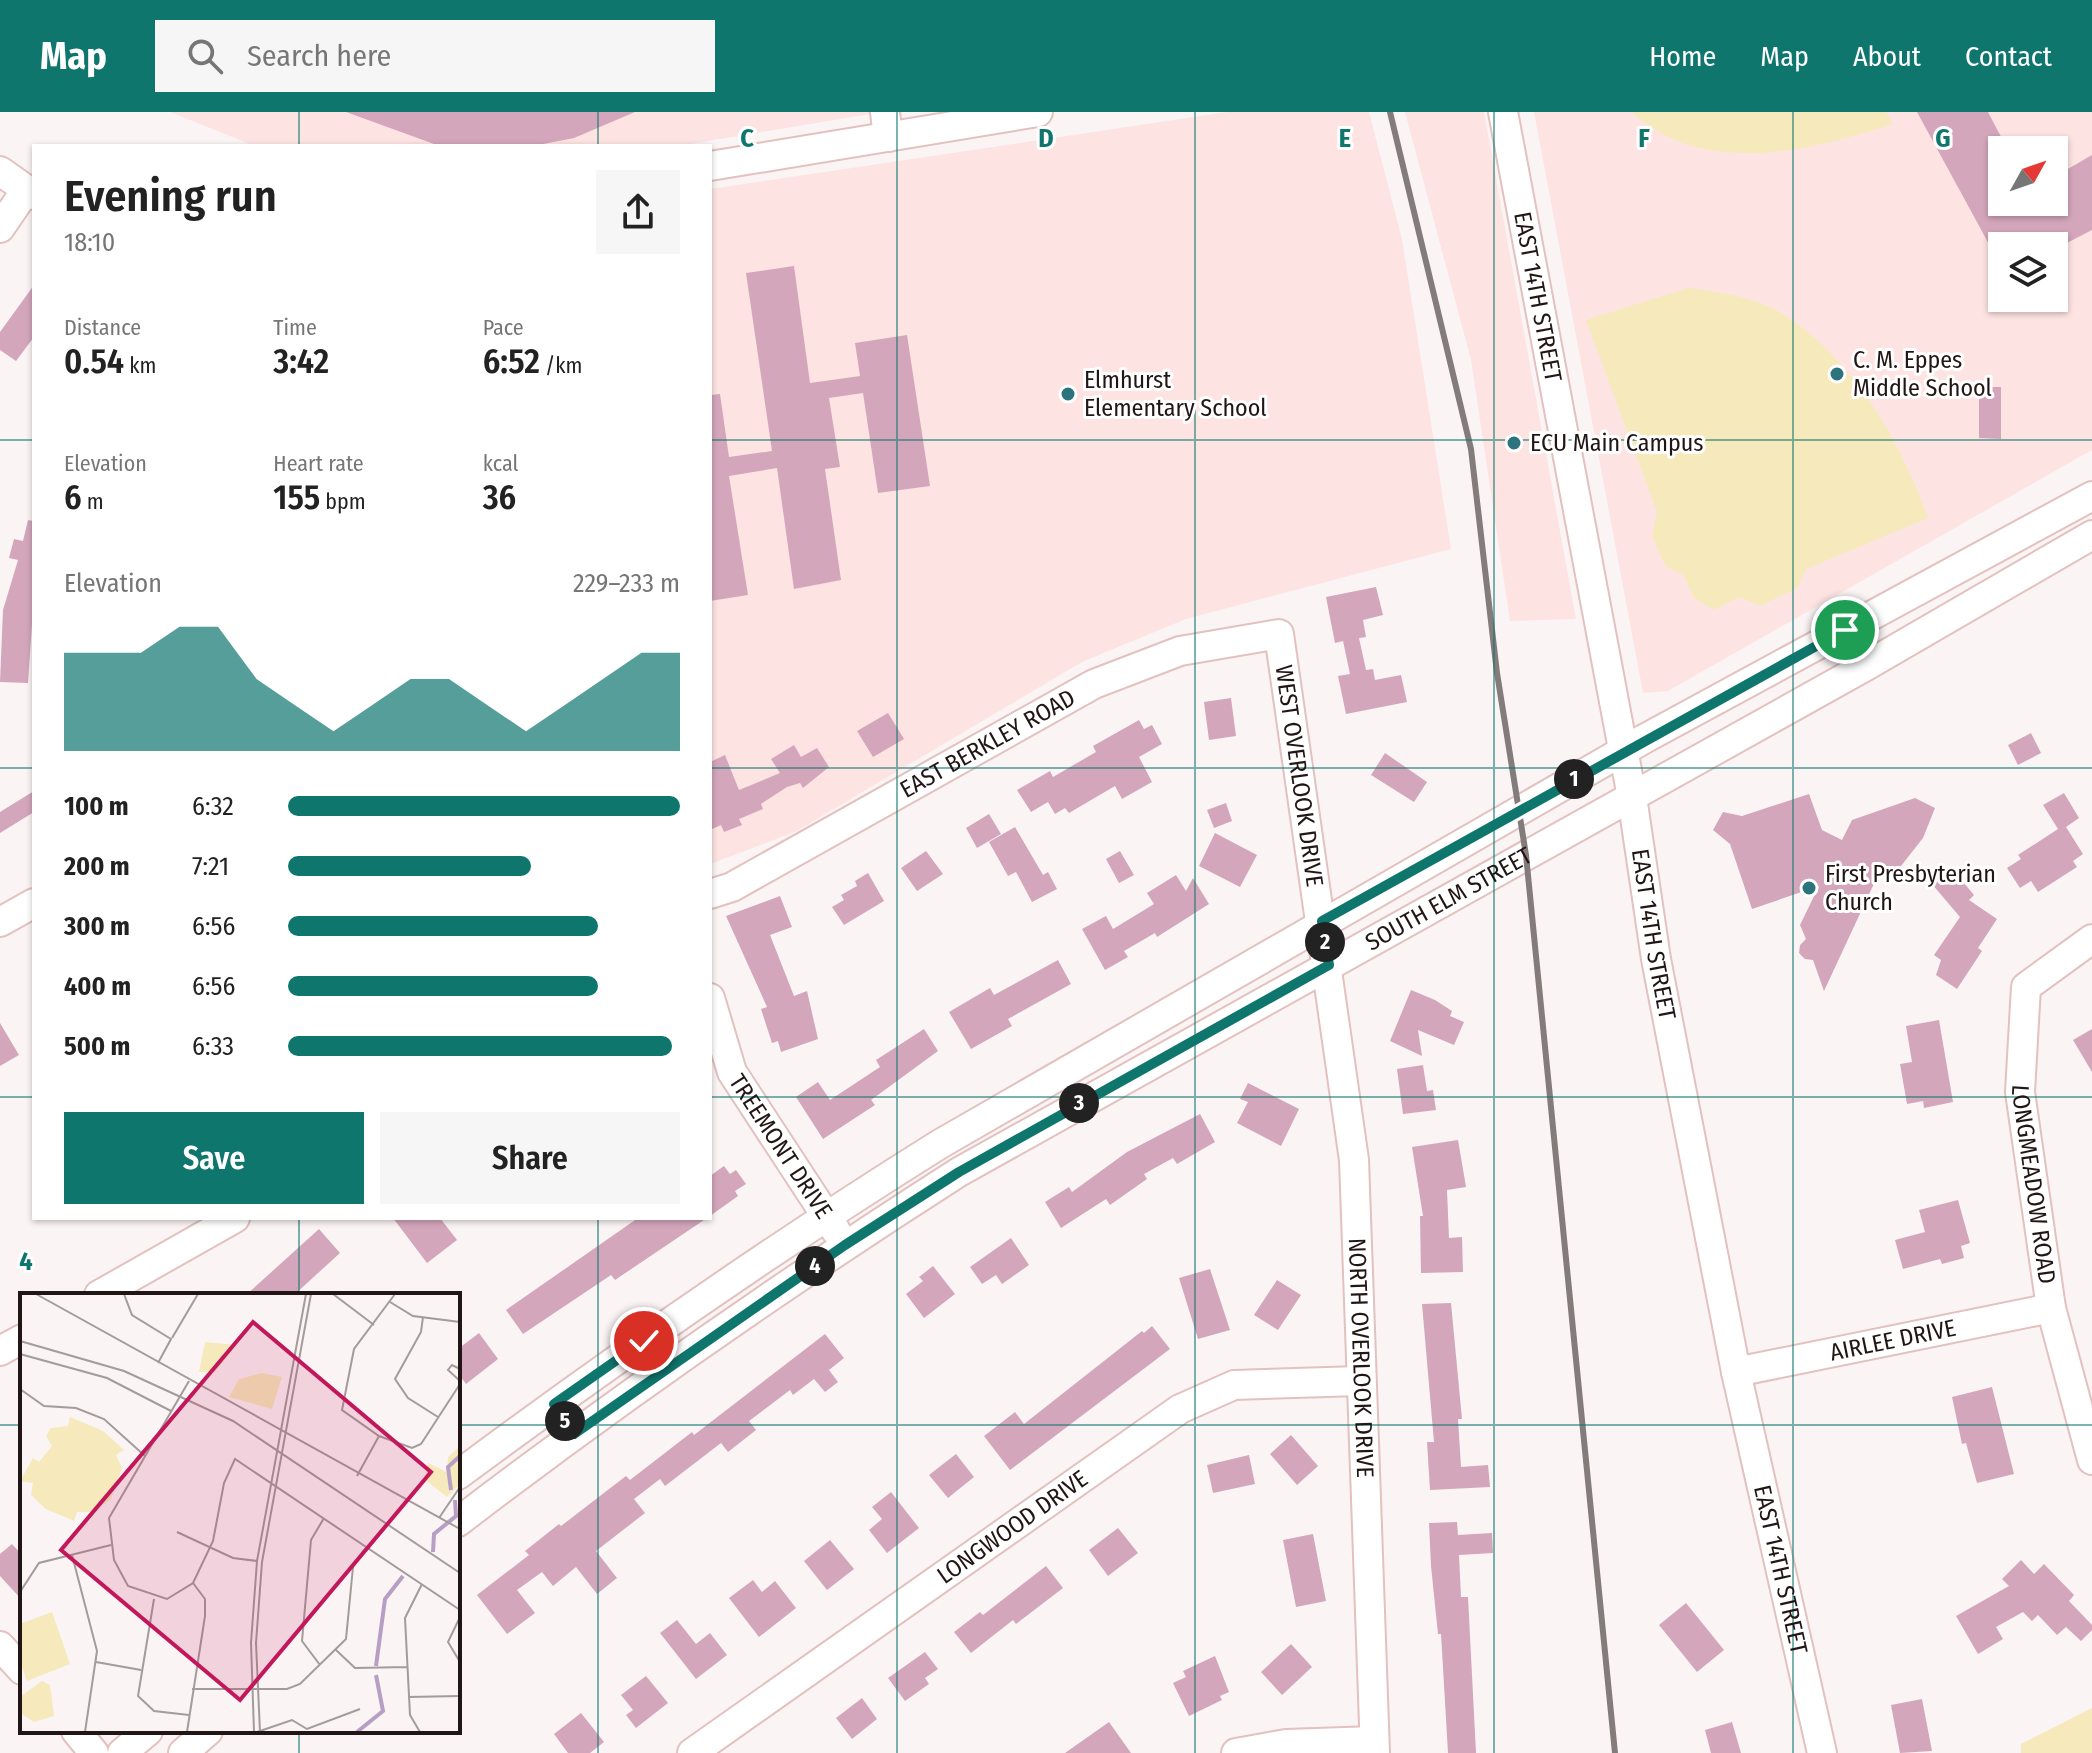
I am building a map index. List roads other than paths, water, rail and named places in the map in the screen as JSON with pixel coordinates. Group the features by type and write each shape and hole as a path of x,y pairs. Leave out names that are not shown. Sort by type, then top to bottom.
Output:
{"street":[{"path":"712,166 887,124 1038,112"},
{"name":"EAST 14TH STREET","path":"1503,112 1632,797 1656,959 1736,1372 1822,1753"},
{"path":"0,171 30,193 0,228"},
{"name":"SOUTH ELM STREET","path":"460,1474 554,1404 826,1215 1056,1076 1622,752 2092,496"},
{"path":"2066,510 2088,537"},
{"name":"SOUTH ELM STREET","path":"460,1520 574,1434 845,1245 959,1172 1866,666 2088,537"},
{"path":"1845,630 1866,666"},
{"name":"EAST BERKLEY ROAD","path":"712,893 732,887 1094,684 1180,651 1279,634"},
{"name":"WEST OVERLOOK DRIVE","path":"1279,634 1329,965"},
{"path":"0,922 32,904"},
{"name":"LONGMEADOW ROAD","path":"2092,939 2026,987 2020,1092 2051,1308 2092,1460"},
{"name":"NORTH OVERLOOK DRIVE","path":"1329,965 1354,1160 1374,1747"},
{"name":"TREEMONT DRIVE","path":"712,1005 732,1072 845,1245"},
{"path":"1056,1076 1073,1106"},
{"path":"103,1293 231,1220"},
{"name":"AIRLEE DRIVE","path":"1736,1372 2051,1308"},
{"path":"0,1351 20,1340"},
{"name":"LONGWOOD DRIVE","path":"692,1753 1180,1409 1234,1385 1360,1381"},
{"path":"554,1404 574,1434"},
{"path":"0,1646 20,1668"},
{"path":"78,1733 94,1753"},
{"path":"122,1753 146,1733"},
{"path":"183,1753 206,1733"},
{"path":"1236,1753 1286,1744 1374,1747"}],"railway":[{"path":"1390,112 1471,449 1497,673 1526,855 1615,1753"}],"place":[{"name":"C. M. Eppes Middle School","path":"1837,374"},
{"name":"Elmhurst Elementary School","path":"1068,394"},
{"name":"ECU Main Campus","path":"1514,443"},
{"name":"First Presbyterian Church","path":"1809,888"}]}
